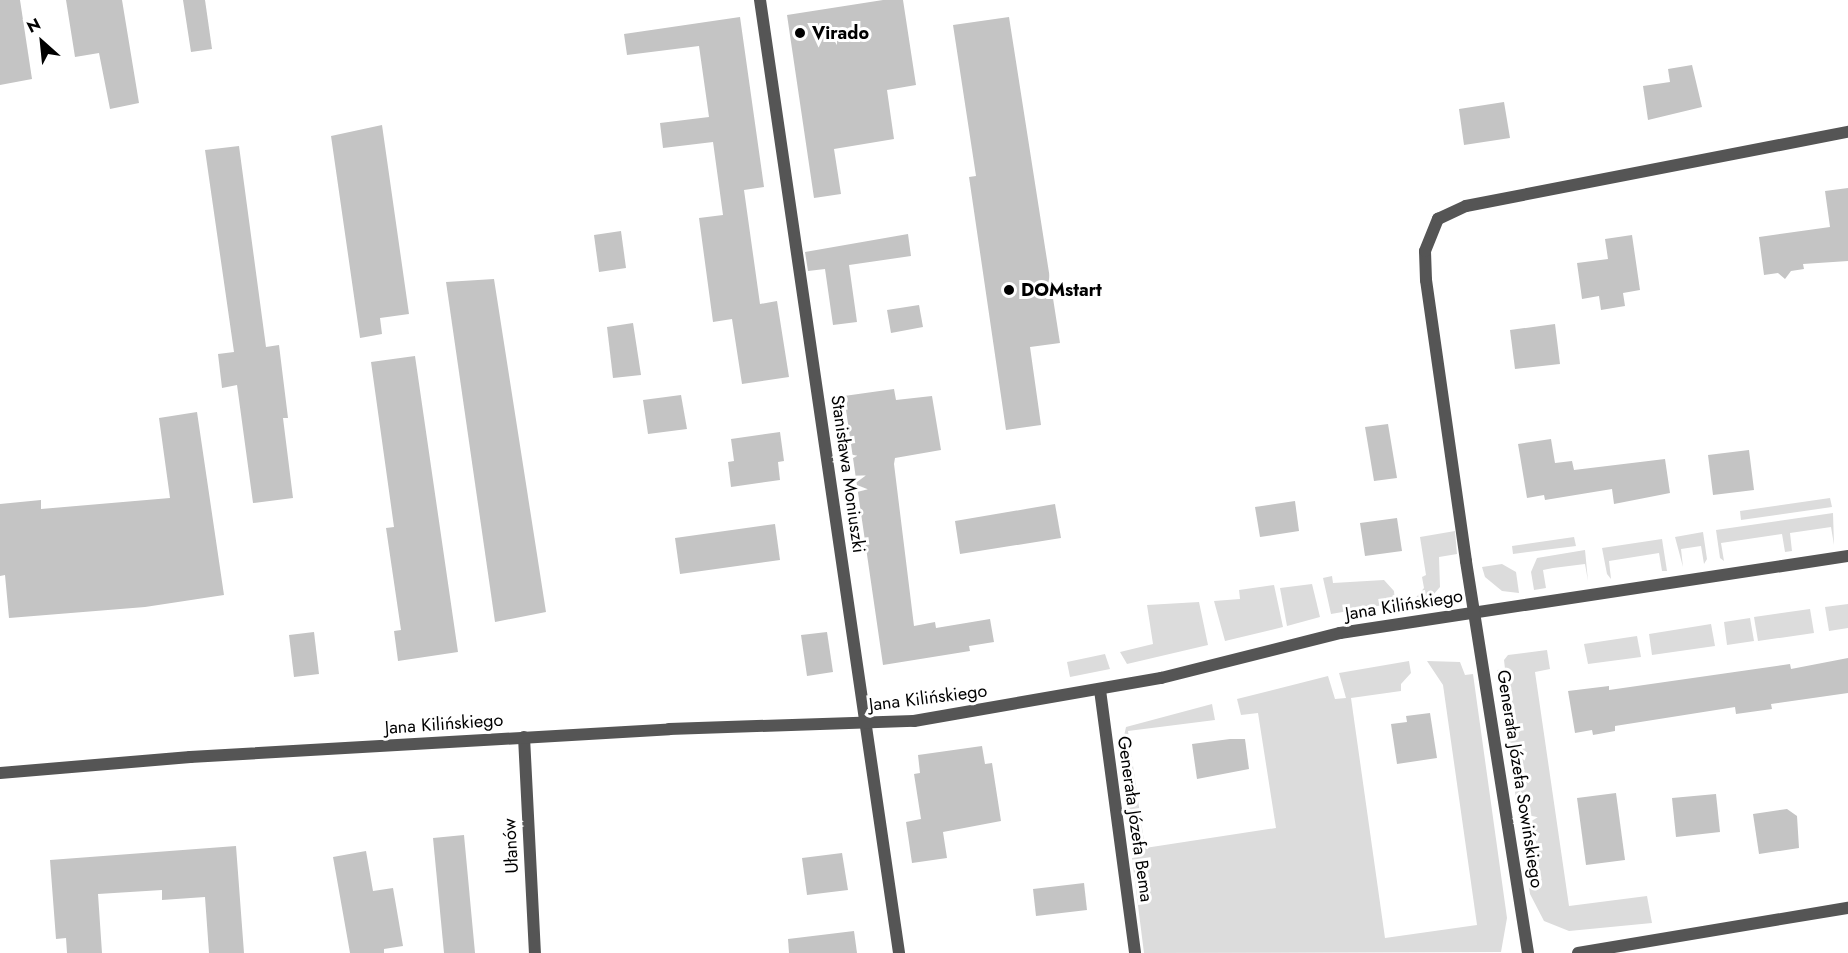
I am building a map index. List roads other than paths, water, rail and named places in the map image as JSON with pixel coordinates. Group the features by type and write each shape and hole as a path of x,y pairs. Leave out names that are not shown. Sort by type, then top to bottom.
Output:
{"street":[{"name":"Stanisława Moniuszki","path":"760,0 899,953"},
{"name":"Generała Józefa Sowińskiego","path":"1528,953 1426,280 1425,251 1438,219 1466,206 1848,132"},
{"name":"Jana Kilińskiego","path":"0,773 524,737 735,726 914,721 1100,690 1340,633 1848,556"},
{"name":"Generała Józefa Bema","path":"1100,690 1135,953"},
{"name":"Ułanów","path":"524,737 535,953"},
{"path":"1578,953 1848,908"}],"place":[{"name":"Virado","path":"800,33"},
{"name":"DOMstart","path":"1009,290"}]}
